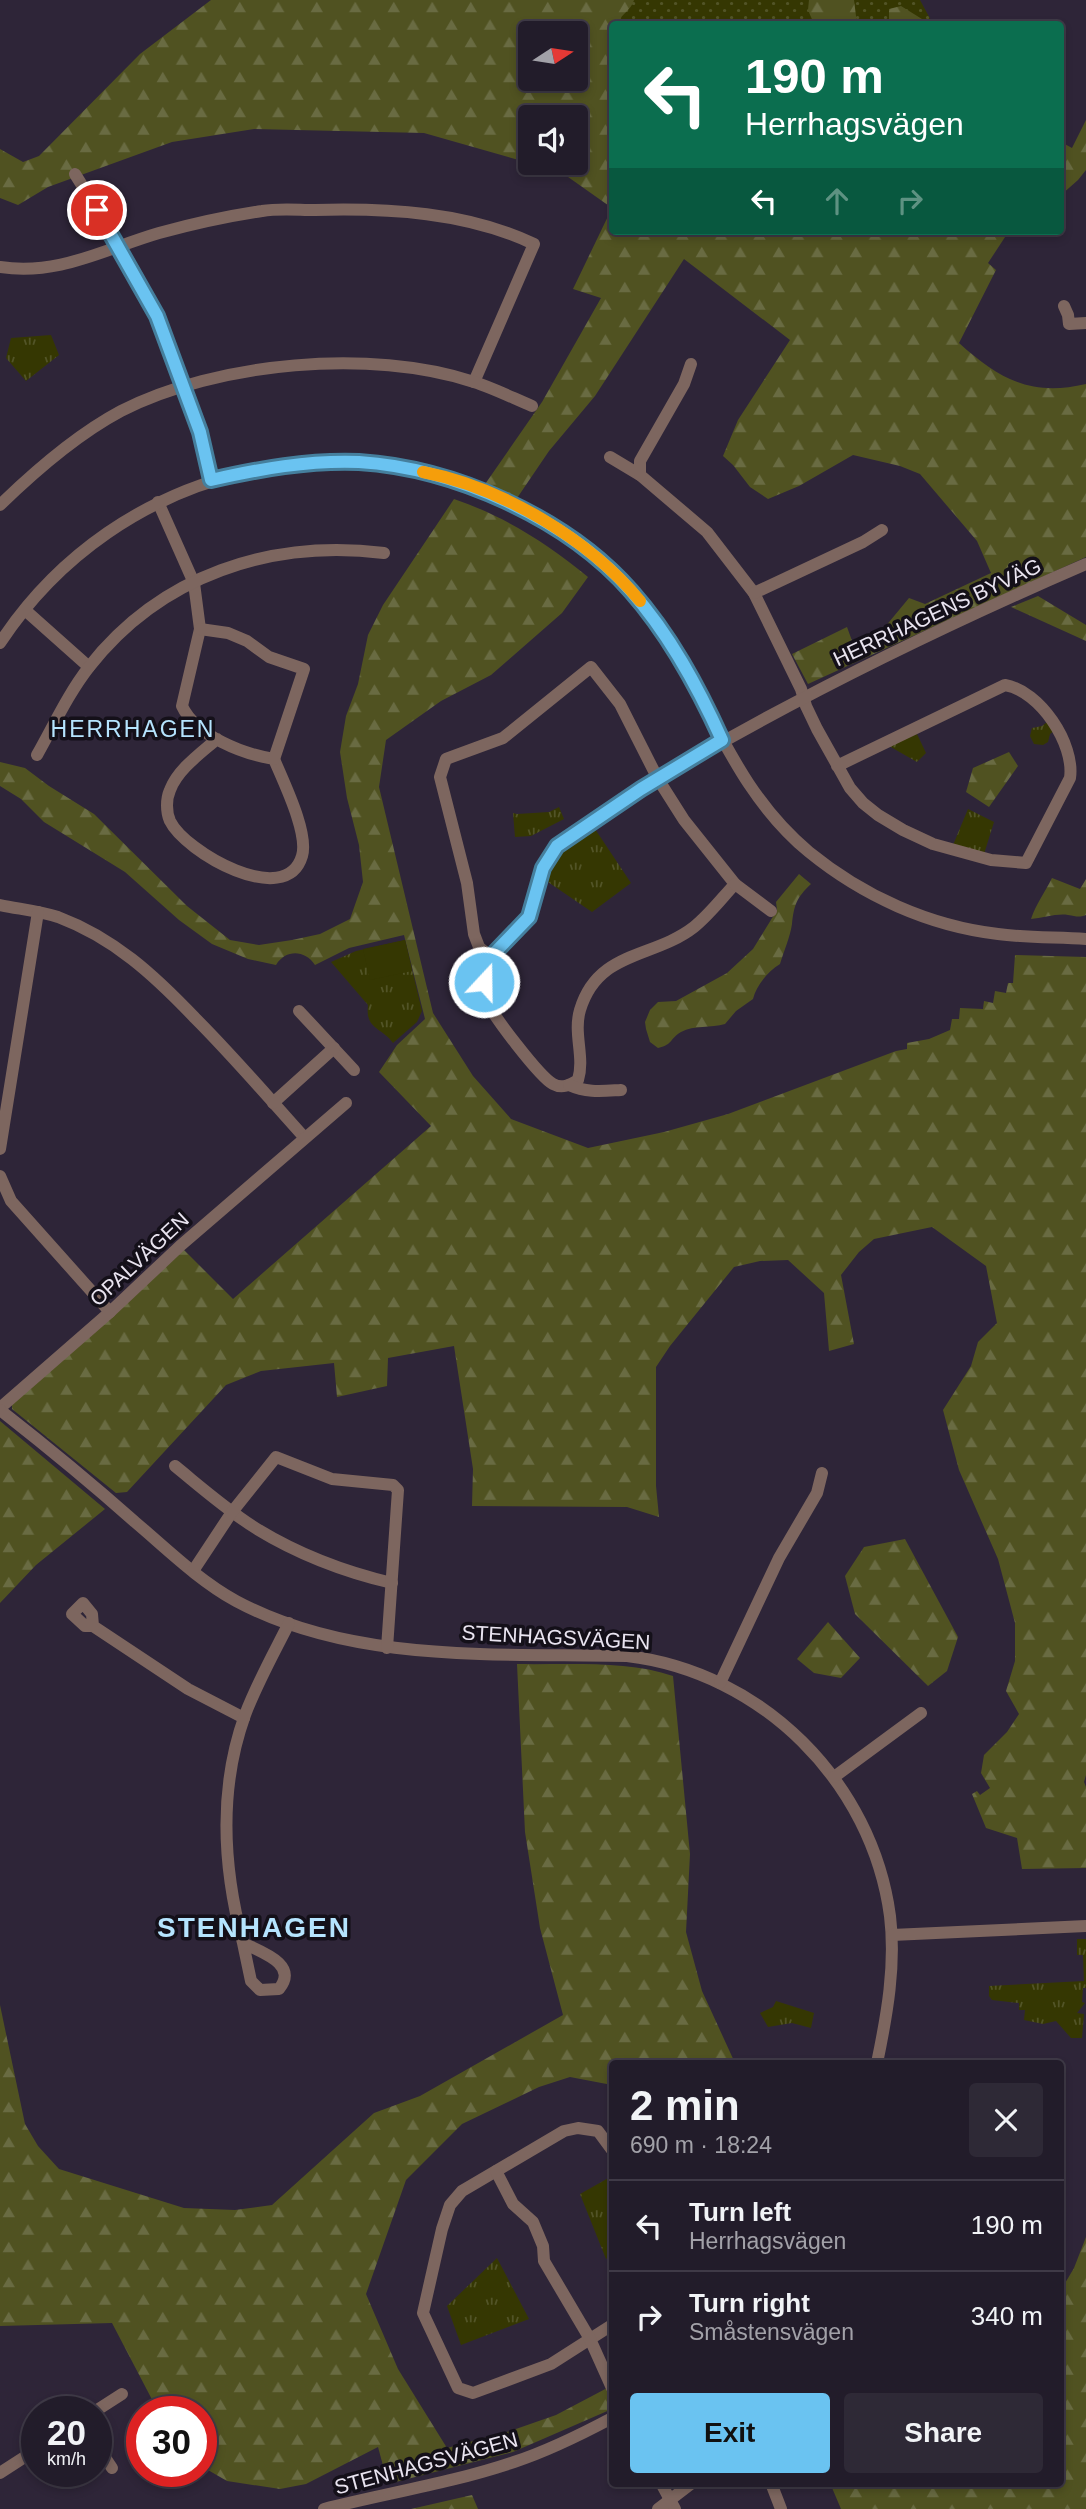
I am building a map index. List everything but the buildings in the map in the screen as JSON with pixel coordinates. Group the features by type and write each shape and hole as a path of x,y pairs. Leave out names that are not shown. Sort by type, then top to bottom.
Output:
{"street":[{"path":"75,174 120,246 157,316 200,432 211,480"},
{"path":"0,267 17,270 56,268 199,223 265,210 363,209 438,217 486,226 534,244 474,382"},
{"path":"1064,306 1069,324 1086,323"},
{"path":"0,505 88,431 131,407 184,386 243,372 324,364 402,368 474,382 532,407"},
{"path":"640,475 640,461 684,384 691,364"},
{"path":"610,457 640,475 707,532 754,593 837,766 850,789 878,816 933,844 991,860 1026,863 1070,778 1072,768 1058,728 1048,714 1016,687 1005,685 837,766"},
{"path":"0,643 25,610 53,580 116,526 158,502 211,480 272,467 358,462 432,474 513,504 557,529 604,564 630,589 677,653 750,788 775,820 808,851 865,891 933,921 966,929 1029,937 1086,939"},
{"path":"158,502 194,583 200,629 182,706 186,714 217,739 254,755 274,759"},
{"path":"754,593 863,542 881,530"},
{"path":"37,755 89,667 113,640 163,600 231,566 273,554 328,549 384,553"},
{"name":"HERRHAGENS BYVÄG","path":"491,957 529,917 543,868 557,846 658,779 722,740 804,696 1086,564"},
{"path":"25,610 89,667"},
{"path":"200,629 247,640 269,657 304,669 274,759 303,838 303,853 299,864 289,873 264,879 229,867 203,853 186,840 170,822 166,808 170,789 190,762 217,739"},
{"path":"736,884 695,927 619,961 596,980 581,1009 577,1027 581,1071 578,1080 563,1087 552,1084 491,1010 486,998 481,967 491,957 479,947 474,934 467,883 440,777 446,759 503,738 591,667 620,704 658,779 684,820 736,884 771,911"},
{"path":"0,905 68,921 97,935 146,968 205,1027 304,1137"},
{"path":"0,1149 38,912"},
{"path":"299,1011 355,1070"},
{"path":"273,1103 334,1048"},
{"path":"569,1085 594,1092 621,1090"},
{"name":"OPALVÄGEN","path":"0,1409 180,1246 346,1103"},
{"path":"0,1176 11,1201 110,1312"},
{"name":"STENHAGSVÄGEN","path":"0,1409 193,1571 235,1600 289,1623 360,1644 387,1648 654,1660 720,1683 753,1701 780,1721 809,1746 834,1777 852,1804 873,1847 890,1914 892,1935 890,1992 878,2060"},
{"path":"193,1571 232,1512 276,1457 332,1479 393,1485 398,1490 387,1648"},
{"path":"175,1466 259,1531 308,1555 392,1583"},
{"path":"720,1683 779,1558 817,1493 822,1473"},
{"path":"243,1943 227,1871 226,1813 234,1753 259,1681 289,1623"},
{"path":"93,1626 188,1689 244,1718"},
{"path":"834,1777 921,1713"},
{"path":"892,1935 1083,1923"},
{"path":"609,2146 598,2131 578,2128 564,2131 462,2192 450,2206 442,2229 423,2313 457,2388 473,2393 551,2364 609,2327"},
{"path":"496,2171 513,2204 533,2222 543,2246 544,2261 590,2339 609,2381"},
{"path":"112,2400 122,2394"},
{"name":"STENHAGSVÄGEN","path":"324,2509 514,2462 554,2447 609,2420"},
{"path":"2,2469 21,2458"},
{"path":"663,2487 672,2504"},
{"path":"657,2509 672,2504 688,2487"},
{"path":"773,2487 781,2509"}],"green space":[{"path":"211,0 634,0 620,21 609,21 609,206 565,175 588,175 588,105 518,105 518,160 424,133 254,129 172,142 48,187 18,205 0,198 0,149 23,162 39,156 140,54"},
{"path":"613,0 920,0 931,21 619,21"},
{"path":"809,0 854,0 857,21 813,21 808,10"},
{"path":"901,6 925,21 889,21 889,9"},
{"path":"1086,120 1086,170 1064,192 1064,144 1072,148"},
{"path":"609,214 609,235 1006,235 988,263 996,270 959,343 988,366 1017,382 1049,388 1086,384 1086,557 808,684 792,654 847,627 855,649 880,633 909,598 925,604 991,573 977,541 920,474 900,466 853,455 799,486 768,499 750,487 723,456 738,420 790,340 684,259 595,396 549,451 513,504 481,490 542,402 601,298 573,289"},
{"path":"51,335 59,355 26,381 6,358 11,338"},
{"path":"454,499 524,532 588,577 562,613 491,675 441,701 386,740 379,787 433,1013 473,1076 511,1119 588,1148 664,1132 728,1114 907,1049 907,1043 929,1039 950,1030 952,1019 959,1019 960,1008 983,1009 984,1001 993,1003 995,991 1006,993 1008,983 1013,983 1015,955 1086,957 1086,1868 1022,1869 1017,1838 986,1828 972,1794 977,1791 980,1795 990,1788 981,1773 984,1755 1007,1732 1019,1714 1006,1691 1015,1661 1015,1623 998,1559 959,1470 943,1410 971,1366 978,1342 997,1323 986,1266 932,1227 874,1239 859,1252 841,1275 854,1344 829,1351 824,1293 788,1260 760,1261 734,1267 656,1367 656,1486 659,1517 627,1507 472,1506 473,1469 454,1346 388,1358 387,1386 337,1397 334,1363 261,1371 226,1385 127,1492 116,1493 12,1409 12,1398 180,1246 233,1299 431,1126 379,1072 397,1045 425,1019 404,935 349,948 315,965 301,954 285,956 276,965 248,959 212,944 179,920 125,872 44,822 21,799 0,786 0,762 25,768 94,814 187,906 230,940 259,945 292,940 320,934 350,919 363,882 359,845 347,798 340,752 346,716 358,684 368,635 383,605"},
{"path":"1038,596 1086,625 1086,641 1011,607"},
{"path":"1047,722 1054,731 1048,742 1043,745 1034,744 1030,736 1032,728"},
{"path":"917,734 926,753 917,762 889,746"},
{"path":"1009,752 1018,766 989,807 966,792 973,768"},
{"path":"559,807 564,819 531,836 515,837 513,813 549,812"},
{"path":"968,809 994,822 984,854 953,845"},
{"path":"593,826 631,883 592,912 545,880 562,849"},
{"path":"799,874 811,884 797,902 780,964 763,979 753,999 736,1011 725,1024 686,1030 667,1045 658,1048 650,1042 645,1022 650,1010 658,1002 676,1001 727,973 753,949 777,910 776,902"},
{"path":"1052,878 1080,889 1086,879 1086,915 1031,919"},
{"path":"405,940 422,1011 417,1022 393,1043 372,1024 368,1005 331,962 356,951"},
{"path":"405,940 412,971 370,980 363,949"},
{"path":"0,1421 105,1509 36,1565 0,1603"},
{"path":"905,1539 958,1637 947,1671 928,1686 855,1614 845,1576 864,1547"},
{"path":"828,1622 860,1658 841,1678 814,1673 797,1659"},
{"path":"517,1664 616,1665 673,1676 690,1854 686,1932 702,1991 734,2060 609,2060 609,2084 570,2077 539,2087 462,2124 406,2180 366,2294 398,2369 447,2448 556,2415 609,2387 609,2410 513,2452 388,2484 378,2447 306,2484 280,2489 227,2481 217,2475 217,2396 150,2396 112,2323 0,2326 0,2005 25,2124 38,2146 59,2169 184,2208 235,2210 272,2205 374,2113 420,2096 563,2015 540,1928 525,1832"},
{"path":"1077,1939 1086,1939 1086,1988 1083,1988 1082,2002 1085,2003 1077,2013 1084,2014 1082,2038 1071,2038 1056,2021 1043,2024 1024,2020 1025,2010 1019,2010 1019,2003 992,2000 989,1996 989,1986 1084,1981 1083,1955 1077,1955"},
{"path":"776,2001 814,2013 811,2028 792,2023 768,2027 760,2013 773,2007"},
{"path":"609,2178 609,2256 606,2259 580,2194"},
{"path":"1086,2237 1086,2509 841,2509 832,2487 1064,2487 1064,2285"},
{"path":"497,2258 529,2319 461,2345 447,2306"},
{"path":"472,2495 478,2509 411,2509"}],"slow traffic":[{"path":"423,472 493,494 557,529 604,564 640,601"}],"district":[{"name":"HERRHAGEN","path":"133,729"},
{"name":"STENHAGEN","path":"254,1927"}],"route":[{"path":"97,210 120,246 157,316 200,432 211,480 272,467 358,462 432,474 493,494 557,529 604,564 630,589 677,653 713,720 722,740 641,789 557,846 543,868 529,917 481,967 484,982"}]}
